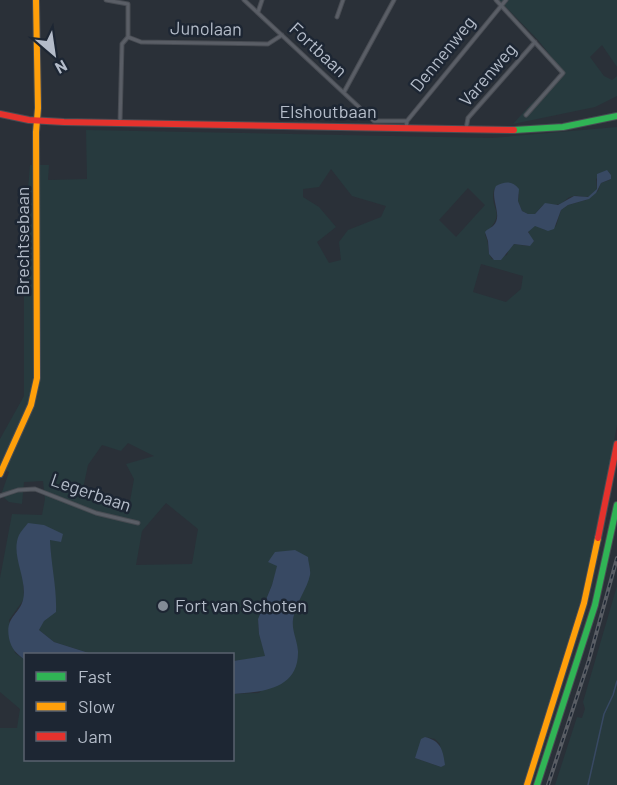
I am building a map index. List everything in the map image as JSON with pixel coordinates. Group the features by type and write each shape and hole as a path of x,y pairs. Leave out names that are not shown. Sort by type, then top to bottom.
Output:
{"main road":[{"name":"Brechtsebaan","path":"0,474 31,405 38,378 36,0"},
{"name":"Elshoutbaan","path":"0,114 37,121 407,124 466,129 545,129 583,124 617,116"},
{"path":"527,785 584,603 617,444"},
{"path":"537,785 595,605 617,505"}],"street":[{"path":"106,0 128,4 128,37 122,44 120,123"},
{"name":"Fortbaan","path":"244,0 374,120 407,124"},
{"path":"258,12 262,0"},
{"path":"337,17 343,0"},
{"path":"344,92 394,0"},
{"path":"496,0 563,74 526,115"},
{"name":"Dennenweg","path":"407,124 506,0"},
{"name":"Junolaan","path":"128,37 138,42 268,44 282,35"},
{"name":"Varenweg","path":"466,129 468,118 535,42"},
{"name":"Legerbaan","path":"0,496 18,490 35,489 109,517 138,523"}],"green space":[{"path":"499,0 617,0 617,67 602,45 590,57 604,76 612,80 617,76 617,96 595,107 513,124 531,104 565,74 538,40"},
{"path":"617,127 617,425 604,496 580,602 523,785 0,785 0,728 17,728 20,709 0,692 0,578 12,514 42,515 45,499 43,481 24,482 22,504 9,502 1,495 9,472 0,468 0,439 24,396 24,237 30,165 49,165 48,180 87,179 86,130 492,138","holes":["331,169 352,196 386,206 381,217 348,230 339,242 341,260 329,263 317,242 336,227 319,207 303,197 303,189 319,187","608,171 611,175 610,180 601,183 598,191 586,200 568,205 561,210 556,226 545,230 536,225 529,230 529,236 534,241 528,246 514,244 509,248 507,255 492,259 485,235 492,227 497,215 493,197 494,189 519,194 518,201 522,211 535,214 543,205 560,204 574,196 590,196 597,189 596,179","468,188 485,205 456,237 439,220","481,264 523,276 521,289 506,302 473,292","128,443 154,456 126,464 134,479 130,501 81,498 88,465 102,445 121,451","166,503 198,529 192,564 136,565 142,531","63,535 50,540 48,599 39,630 54,642 89,653 234,653 234,661 266,657 259,634 258,619 278,565 268,562 310,574 294,613 292,625 298,652 259,693 234,694 234,761 24,761 24,659 15,653 9,620 24,599 17,548","425,737 435,739 440,744 441,767 415,758"]},
{"path":"617,586 617,785 555,785 577,717 582,718 585,709 583,702"}],"water":[{"path":"607,170 611,179 601,183 596,193 589,199 568,205 561,210 554,229 548,231 535,226 528,232 534,241 530,246 514,244 501,260 494,260 489,254 485,232 496,222 494,191 496,186 503,183 514,184 519,189 518,201 522,211 535,214 545,203 558,205 574,196 588,197 597,189 597,174"},
{"path":"28,523 44,525 63,534 61,542 50,540 56,612 44,621 39,630 54,642 89,653 24,653 24,659 11,645 9,625 21,605 24,592 17,551 20,534"},
{"path":"295,550 308,557 310,573 293,620 298,651 297,664 292,674 276,686 266,690 234,694 234,661 265,656 259,634 258,619 277,566 268,562 275,552"},
{"path":"425,737 438,744 445,765 441,767 415,758 421,739"}],"waterway":[{"path":"588,785 604,714 617,681"}],"railway":[{"path":"548,785 589,660 617,558"}],"traffic: fast":[{"path":"514,130 563,127 617,116"},
{"path":"537,785 595,605 617,505"}],"traffic: slow":[{"path":"0,474 31,405 37,378 36,0"},
{"path":"527,785 584,603 598,538"}],"traffic: jam":[{"path":"0,114 29,120 64,122 514,130"},
{"path":"598,538 617,444"}],"place":[{"name":"Fort van Schoten","path":"163,606"}]}
